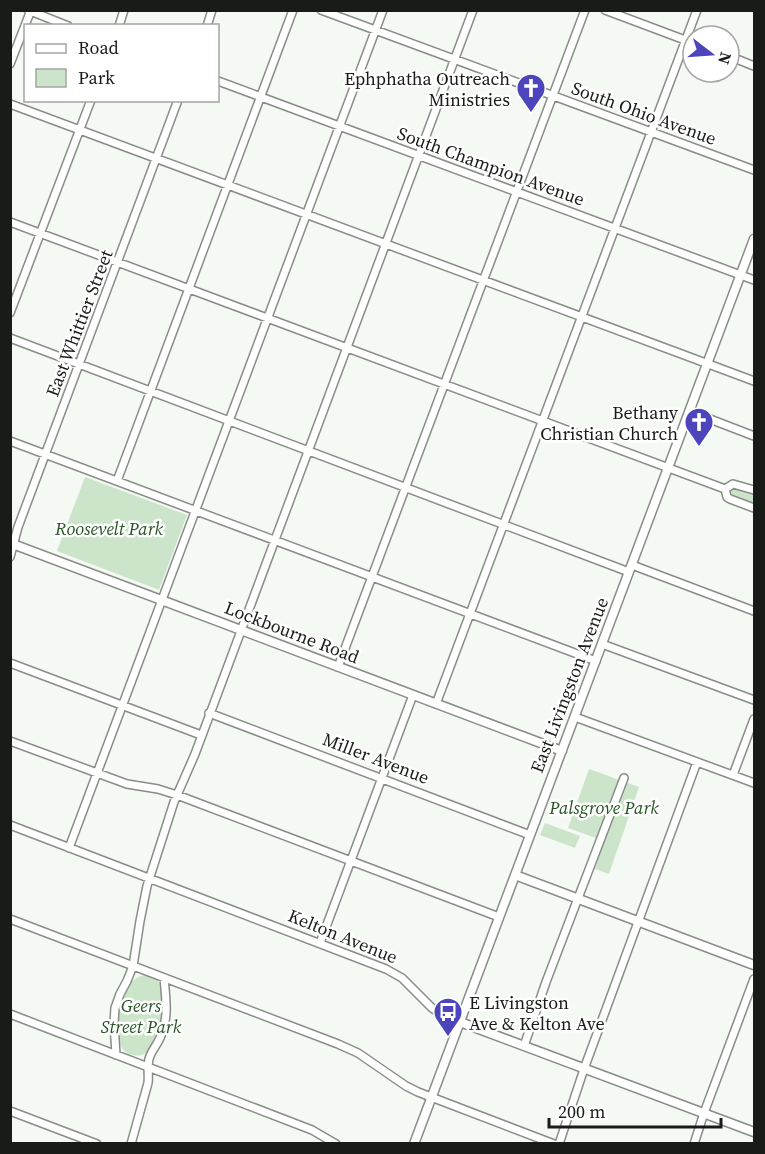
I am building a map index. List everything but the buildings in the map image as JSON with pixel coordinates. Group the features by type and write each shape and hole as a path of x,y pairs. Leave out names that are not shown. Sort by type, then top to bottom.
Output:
{"main road":[{"name":"East Livingston Avenue","path":"414,1143 754,239"},
{"name":"Lockbourne Road","path":"12,544 562,751"},
{"path":"515,875 754,964"},
{"name":"Kelton Avenue","path":"460,1022 754,1132"}],"street":[{"path":"117,481 293,10"},
{"name":"South Ohio Avenue","path":"321,10 754,170"},
{"path":"69,848 383,10"},
{"path":"116,1055 115,1008 133,966 149,878 177,795 473,10"},
{"path":"338,667 585,10"},
{"path":"605,10 681,39"},
{"path":"30,11 63,24"},
{"path":"10,64 24,27"},
{"path":"436,704 651,132 681,61"},
{"name":"South Champion Avenue","path":"219,81 754,280"},
{"path":"10,313 90,102"},
{"name":"East Whittier Street","path":"10,557 18,527 177,102"},
{"path":"10,104 754,381"},
{"path":"10,222 725,489 730,499 754,508"},
{"path":"10,338 504,524 754,610"},
{"path":"689,411 754,436"},
{"path":"10,441 596,661"},
{"path":"725,489 733,484 754,490"},
{"path":"602,644 754,700"},
{"path":"10,663 201,735"},
{"path":"320,943 413,695"},
{"name":"Miller Avenue","path":"209,713 530,835"},
{"path":"575,717 754,783"},
{"path":"734,775 754,720"},
{"path":"10,741 127,784 177,795 499,917"},
{"path":"559,1143 697,762"},
{"path":"524,1046 624,778"},
{"name":"Kelton Avenue","path":"10,825 386,969 402,978 429,1006 460,1022"},
{"path":"10,920 351,1049 406,1086 554,1143"},
{"path":"131,1143 148,1083 148,1060 160,1040 167,1014 164,978"},
{"path":"694,1143 754,979"},
{"path":"10,1014 312,1130 336,1143"},
{"path":"10,1111 97,1143"}],"green space":[{"name":"Roosevelt Park","path":"85,477 187,515 159,590 57,551"},
{"path":"733,484 754,491 754,507 730,497 725,489"},
{"name":"Palsgrove Park","path":"589,769 639,787 609,874 595,869 604,841 568,828"},
{"path":"545,823 580,836 575,848 540,835"},
{"name":"Geers Street Park","path":"144,975 157,980 160,984 163,992 163,1016 161,1028 150,1049 143,1055 133,1055 126,1053 121,1045 117,1024 118,1014 120,1003 129,985"}],"place":[{"name":"Ephphatha Outreach Ministries","path":"531,114"},
{"name":"Bethany Christian Church","path":"699,448"},
{"name":"E Livingston Ave & Kelton Ave","path":"448,1038"}]}
